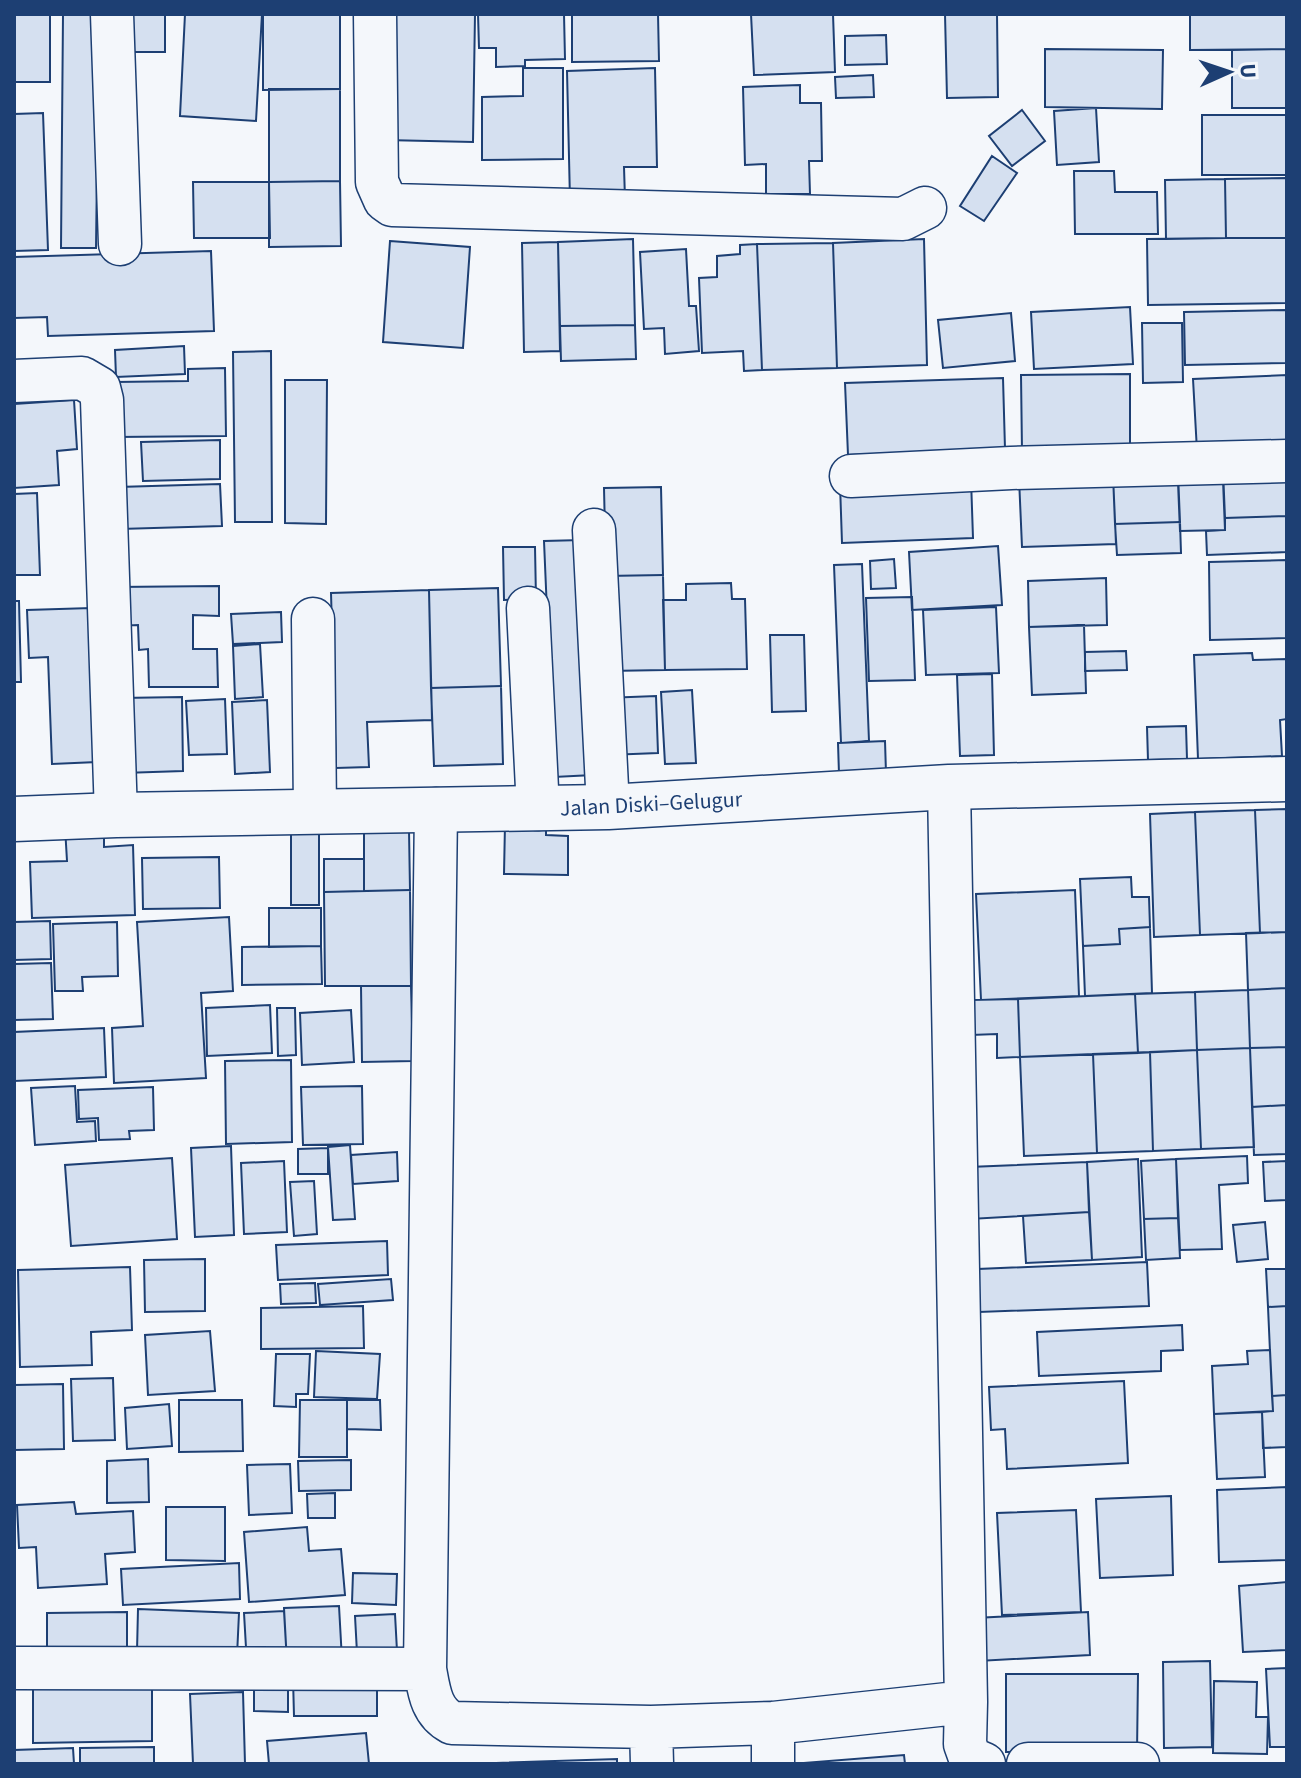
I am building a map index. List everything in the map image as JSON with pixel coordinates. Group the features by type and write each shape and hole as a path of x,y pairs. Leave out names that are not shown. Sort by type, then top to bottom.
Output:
{"main road":[{"name":"Jalan Diski–Gelugur","path":"14,819 608,807 949,787 1287,779"}],"street":[{"path":"112,14 120,244"},
{"path":"375,14 377,182 381,193 392,205 903,219 925,208"},
{"path":"14,381 82,378 99,388 102,400 116,815"},
{"path":"851,476 1011,468 1287,461"},
{"path":"594,530 608,807"},
{"path":"528,608 538,809"},
{"path":"313,619 315,811"},
{"path":"949,787 965,1744 970,1758 984,1764"},
{"path":"436,809 425,1669 434,1707 442,1718 452,1723 651,1745 773,1744 966,1702"},
{"path":"14,1668 425,1669"},
{"path":"1028,1764 1138,1764"}],"building":[{"path":"14,14 50,14 50,82 14,82"},
{"path":"63,14 99,14 96,248 61,248"},
{"path":"119,14 165,14 165,52 119,52"},
{"path":"185,14 262,14 256,121 180,116"},
{"path":"263,14 340,14 340,89 263,90"},
{"path":"387,14 475,14 473,142 385,140"},
{"path":"478,14 564,14 565,59 525,60 525,66 496,67 496,48 479,48"},
{"path":"572,14 658,14 659,61 572,62"},
{"path":"751,14 833,14 835,72 754,75"},
{"path":"945,14 997,14 998,97 947,98"},
{"path":"1190,14 1287,14 1287,49 1190,50"},
{"path":"886,35 887,64 845,65 845,36"},
{"path":"1045,49 1163,50 1162,109 1045,107"},
{"path":"1287,49 1287,108 1232,108 1232,50"},
{"path":"523,68 563,68 563,159 482,160 482,97 523,96"},
{"path":"655,68 657,167 624,167 625,199 570,200 567,71"},
{"path":"873,75 874,97 836,98 835,77"},
{"path":"800,85 800,103 821,103 822,161 809,161 810,194 766,194 766,164 745,165 743,87"},
{"path":"269,89 340,89 340,181 269,182"},
{"path":"1096,108 1099,162 1057,165 1054,111"},
{"path":"1022,110 1045,141 1012,166 989,136"},
{"path":"43,113 48,250 14,251 14,114"},
{"path":"1202,115 1287,115 1287,175 1202,175"},
{"path":"992,156 1017,173 984,221 960,206"},
{"path":"1074,171 1114,171 1115,192 1157,192 1158,234 1075,234"},
{"path":"1287,178 1287,238 1226,238 1225,179"},
{"path":"1225,179 1226,238 1166,239 1165,180"},
{"path":"340,181 341,246 269,247 269,182"},
{"path":"193,182 269,182 270,238 194,238"},
{"path":"1287,238 1287,303 1148,305 1147,239"},
{"path":"633,239 635,325 560,326 558,242"},
{"path":"924,239 927,365 837,368 833,243"},
{"path":"390,241 470,247 463,348 383,342"},
{"path":"558,242 560,351 524,352 522,243"},
{"path":"833,243 837,368 762,370 757,244"},
{"path":"757,244 762,370 744,371 743,351 702,353 699,278 717,277 717,256 740,254 740,245"},
{"path":"686,249 689,306 696,306 699,351 665,354 664,328 644,329 640,252"},
{"path":"211,251 214,331 48,336 47,317 14,318 14,257"},
{"path":"1130,307 1133,364 1034,369 1031,312"},
{"path":"1287,310 1287,363 1185,365 1184,312"},
{"path":"1011,313 1015,361 943,368 938,320"},
{"path":"1142,323 1182,323 1183,382 1143,383"},
{"path":"635,325 636,359 561,361 560,326"},
{"path":"184,346 185,374 116,377 115,350"},
{"path":"271,351 272,522 235,522 233,352"},
{"path":"225,368 226,436 115,437 115,382 188,381 188,369"},
{"path":"1130,374 1130,450 1022,451 1021,375"},
{"path":"1287,375 1287,447 1197,451 1193,379"},
{"path":"1003,378 1005,449 848,455 845,383"},
{"path":"285,380 327,380 326,524 285,523"},
{"path":"74,400 77,449 57,451 59,485 14,488 14,404"},
{"path":"220,440 220,479 143,481 141,442"},
{"path":"1287,467 1287,516 1225,518 1223,470"},
{"path":"1178,473 1180,522 1115,524 1113,475"},
{"path":"1113,475 1116,544 1022,547 1019,478"},
{"path":"971,479 973,538 842,543 840,484"},
{"path":"1223,480 1225,530 1180,531 1178,482"},
{"path":"220,484 222,526 120,529 118,487"},
{"path":"661,487 663,575 606,576 604,488"},
{"path":"37,493 40,575 14,575 14,494"},
{"path":"1287,516 1287,552 1207,555 1206,531 1225,530 1225,518"},
{"path":"1180,522 1181,553 1117,555 1115,524"},
{"path":"582,540 593,775 554,777 544,541"},
{"path":"998,546 1002,605 912,610 909,552"},
{"path":"503,547 535,547 536,599 504,600"},
{"path":"894,559 896,588 871,589 870,561"},
{"path":"1287,560 1287,638 1210,640 1209,562"},
{"path":"862,564 869,741 841,743 834,565"},
{"path":"663,575 665,670 608,671 606,576"},
{"path":"1106,578 1107,625 1029,627 1028,581"},
{"path":"731,583 732,599 745,599 747,669 665,670 663,600 686,600 686,584"},
{"path":"219,586 219,616 193,615 193,649 217,649 218,687 149,687 148,649 139,650 138,625 116,626 115,587"},
{"path":"498,588 501,686 431,688 429,590"},
{"path":"429,590 432,720 367,722 369,767 336,768 331,593"},
{"path":"912,597 915,680 869,681 866,598"},
{"path":"14,601 19,601 21,682 14,682"},
{"path":"996,607 999,673 926,675 923,610"},
{"path":"91,608 97,762 52,764 48,657 29,658 27,610"},
{"path":"281,612 282,642 233,644 231,614"},
{"path":"1084,625 1086,693 1032,695 1029,627"},
{"path":"770,635 804,635 806,711 772,712"},
{"path":"260,644 263,697 235,699 233,646"},
{"path":"1126,651 1127,670 1085,671 1085,652"},
{"path":"1252,653 1253,660 1287,659 1287,719 1280,720 1282,756 1198,759 1194,655"},
{"path":"992,674 994,755 960,756 957,675"},
{"path":"501,686 503,764 434,766 431,688"},
{"path":"692,690 696,763 665,764 661,692"},
{"path":"656,696 658,753 608,755 605,698"},
{"path":"182,697 183,771 123,773 121,698"},
{"path":"225,699 227,754 189,755 186,701"},
{"path":"267,700 270,772 235,774 232,702"},
{"path":"1186,726 1187,759 1148,760 1147,727"},
{"path":"885,741 886,773 839,774 838,743"},
{"path":"1287,809 1287,932 1260,933 1255,810"},
{"path":"1255,810 1260,933 1200,935 1195,812"},
{"path":"1195,812 1200,935 1154,937 1150,814"},
{"path":"505,824 546,824 546,835 568,836 568,875 504,874"},
{"path":"104,826 104,847 133,845 135,915 32,918 30,862 67,861 65,827"},
{"path":"291,830 319,830 319,905 291,905"},
{"path":"364,830 409,830 410,890 364,891"},
{"path":"219,857 220,908 143,909 142,858"},
{"path":"324,859 364,859 364,891 324,892"},
{"path":"1131,877 1132,897 1149,897 1150,927 1119,929 1120,944 1083,946 1080,879"},
{"path":"410,890 411,986 325,986 324,892"},
{"path":"1075,890 1079,996 981,1000 976,894"},
{"path":"269,908 321,908 321,946 269,947"},
{"path":"229,917 233,991 201,993 206,1078 114,1083 112,1028 143,1026 137,922"},
{"path":"50,921 51,959 14,960 14,922"},
{"path":"117,922 118,976 82,977 83,991 55,991 53,924"},
{"path":"1150,927 1152,993 1085,996 1083,946 1120,944 1119,929"},
{"path":"1287,932 1287,988 1248,990 1246,933"},
{"path":"321,946 322,984 242,985 242,947"},
{"path":"51,963 53,1019 14,1020 14,964"},
{"path":"361,986 411,986 413,1061 362,1062"},
{"path":"1287,988 1287,1047 1250,1048 1248,990"},
{"path":"1248,990 1250,1048 1197,1050 1195,992"},
{"path":"1195,992 1197,1050 1138,1053 1135,994"},
{"path":"1135,994 1138,1053 1020,1057 1018,999"},
{"path":"1018,999 1020,1057 997,1058 997,1034 971,1035 970,1000"},
{"path":"270,1005 272,1053 207,1056 206,1008"},
{"path":"277,1008 295,1008 296,1055 278,1056"},
{"path":"351,1010 354,1062 302,1065 300,1013"},
{"path":"104,1028 106,1077 14,1081 14,1032"},
{"path":"1287,1047 1287,1105 1252,1107 1250,1048"},
{"path":"1250,1048 1254,1147 1201,1149 1197,1050"},
{"path":"1197,1050 1201,1149 1153,1151 1150,1052"},
{"path":"1150,1052 1153,1151 1097,1153 1093,1054"},
{"path":"1093,1054 1097,1153 1024,1156 1020,1057"},
{"path":"291,1060 292,1142 226,1144 225,1061"},
{"path":"75,1086 77,1122 95,1121 96,1141 35,1145 31,1088"},
{"path":"362,1086 363,1144 303,1145 301,1087"},
{"path":"153,1087 154,1130 129,1131 130,1139 99,1140 98,1118 79,1119 78,1090"},
{"path":"1287,1105 1287,1154 1254,1155 1252,1107"},
{"path":"350,1145 355,1219 333,1220 328,1147"},
{"path":"231,1146 234,1235 195,1237 191,1148"},
{"path":"328,1148 328,1174 298,1174 298,1149"},
{"path":"397,1152 398,1181 353,1184 351,1155"},
{"path":"1247,1156 1248,1183 1219,1185 1222,1249 1180,1250 1176,1159"},
{"path":"172,1158 177,1239 71,1246 65,1165"},
{"path":"1138,1159 1142,1257 1092,1260 1087,1162"},
{"path":"1176,1159 1178,1218 1144,1219 1141,1161"},
{"path":"284,1161 287,1232 244,1234 241,1163"},
{"path":"1287,1161 1287,1200 1265,1201 1263,1162"},
{"path":"1087,1162 1089,1212 970,1219 969,1167"},
{"path":"314,1181 317,1234 294,1236 290,1182"},
{"path":"1089,1212 1092,1260 1026,1263 1023,1216"},
{"path":"1178,1218 1180,1258 1146,1260 1144,1219"},
{"path":"1265,1222 1268,1259 1237,1262 1233,1225"},
{"path":"387,1241 388,1275 278,1280 276,1245"},
{"path":"205,1259 205,1311 145,1312 144,1260"},
{"path":"1147,1262 1149,1306 979,1312 978,1269"},
{"path":"130,1267 132,1330 91,1332 92,1365 20,1367 18,1270"},
{"path":"1266,1269 1287,1269 1287,1306 1268,1307"},
{"path":"391,1279 393,1300 320,1305 318,1284"},
{"path":"315,1283 316,1303 281,1304 280,1284"},
{"path":"363,1306 364,1348 261,1349 261,1308"},
{"path":"1287,1306 1287,1395 1272,1396 1268,1307"},
{"path":"1182,1325 1183,1350 1161,1351 1161,1371 1039,1376 1037,1332"},
{"path":"210,1331 215,1391 148,1395 145,1335"},
{"path":"1270,1350 1273,1411 1214,1414 1212,1366 1248,1364 1247,1351"},
{"path":"316,1351 380,1354 377,1399 314,1397"},
{"path":"276,1354 310,1354 308,1394 296,1394 296,1407 274,1406"},
{"path":"113,1378 115,1440 73,1441 71,1379"},
{"path":"1124,1381 1128,1463 1007,1469 1005,1429 991,1430 989,1387"},
{"path":"63,1384 64,1449 14,1450 14,1385"},
{"path":"1287,1395 1287,1447 1263,1448 1262,1412 1273,1411 1272,1396"},
{"path":"179,1400 242,1400 243,1451 179,1452"},
{"path":"300,1400 347,1400 347,1457 299,1457"},
{"path":"347,1400 380,1400 381,1430 347,1429"},
{"path":"169,1404 172,1446 127,1449 125,1408"},
{"path":"1262,1412 1265,1477 1217,1479 1214,1414"},
{"path":"148,1459 149,1502 107,1503 107,1461"},
{"path":"351,1460 351,1490 299,1491 298,1461"},
{"path":"290,1464 292,1513 249,1515 247,1465"},
{"path":"1287,1487 1287,1560 1219,1562 1217,1490"},
{"path":"335,1493 335,1518 308,1518 307,1494"},
{"path":"1171,1496 1173,1575 1100,1578 1096,1499"},
{"path":"74,1502 76,1514 133,1511 135,1552 105,1554 107,1584 38,1588 36,1547 19,1548 17,1505"},
{"path":"166,1507 225,1507 225,1561 166,1560"},
{"path":"1076,1510 1081,1612 1002,1615 997,1513"},
{"path":"307,1527 309,1551 341,1549 345,1595 249,1602 244,1532"},
{"path":"239,1563 240,1599 123,1605 121,1569"},
{"path":"353,1573 397,1574 396,1605 352,1603"},
{"path":"1287,1582 1287,1650 1243,1652 1239,1586"},
{"path":"339,1606 342,1660 287,1663 284,1608"},
{"path":"138,1609 239,1613 237,1656 137,1651"},
{"path":"284,1611 287,1663 247,1665 244,1613"},
{"path":"127,1612 127,1655 47,1655 47,1613"},
{"path":"1088,1612 1090,1655 978,1661 975,1618"},
{"path":"395,1614 397,1651 357,1653 355,1616"},
{"path":"1210,1661 1212,1747 1164,1748 1163,1662"},
{"path":"1287,1668 1287,1747 1270,1747 1266,1669"},
{"path":"288,1672 288,1712 254,1711 254,1673"},
{"path":"1006,1674 1138,1674 1137,1753 1006,1752"},
{"path":"377,1677 377,1716 294,1716 293,1678"},
{"path":"1214,1681 1257,1682 1256,1717 1268,1717 1267,1754 1213,1753"},
{"path":"33,1683 152,1683 152,1741 33,1743"},
{"path":"243,1692 245,1764 193,1764 190,1694"},
{"path":"366,1733 369,1764 269,1764 267,1741"},
{"path":"154,1747 154,1764 80,1764 80,1748"},
{"path":"73,1748 74,1764 14,1764 14,1750"},
{"path":"904,1755 905,1764 791,1764"},
{"path":"617,1759 617,1764 496,1763"}]}
